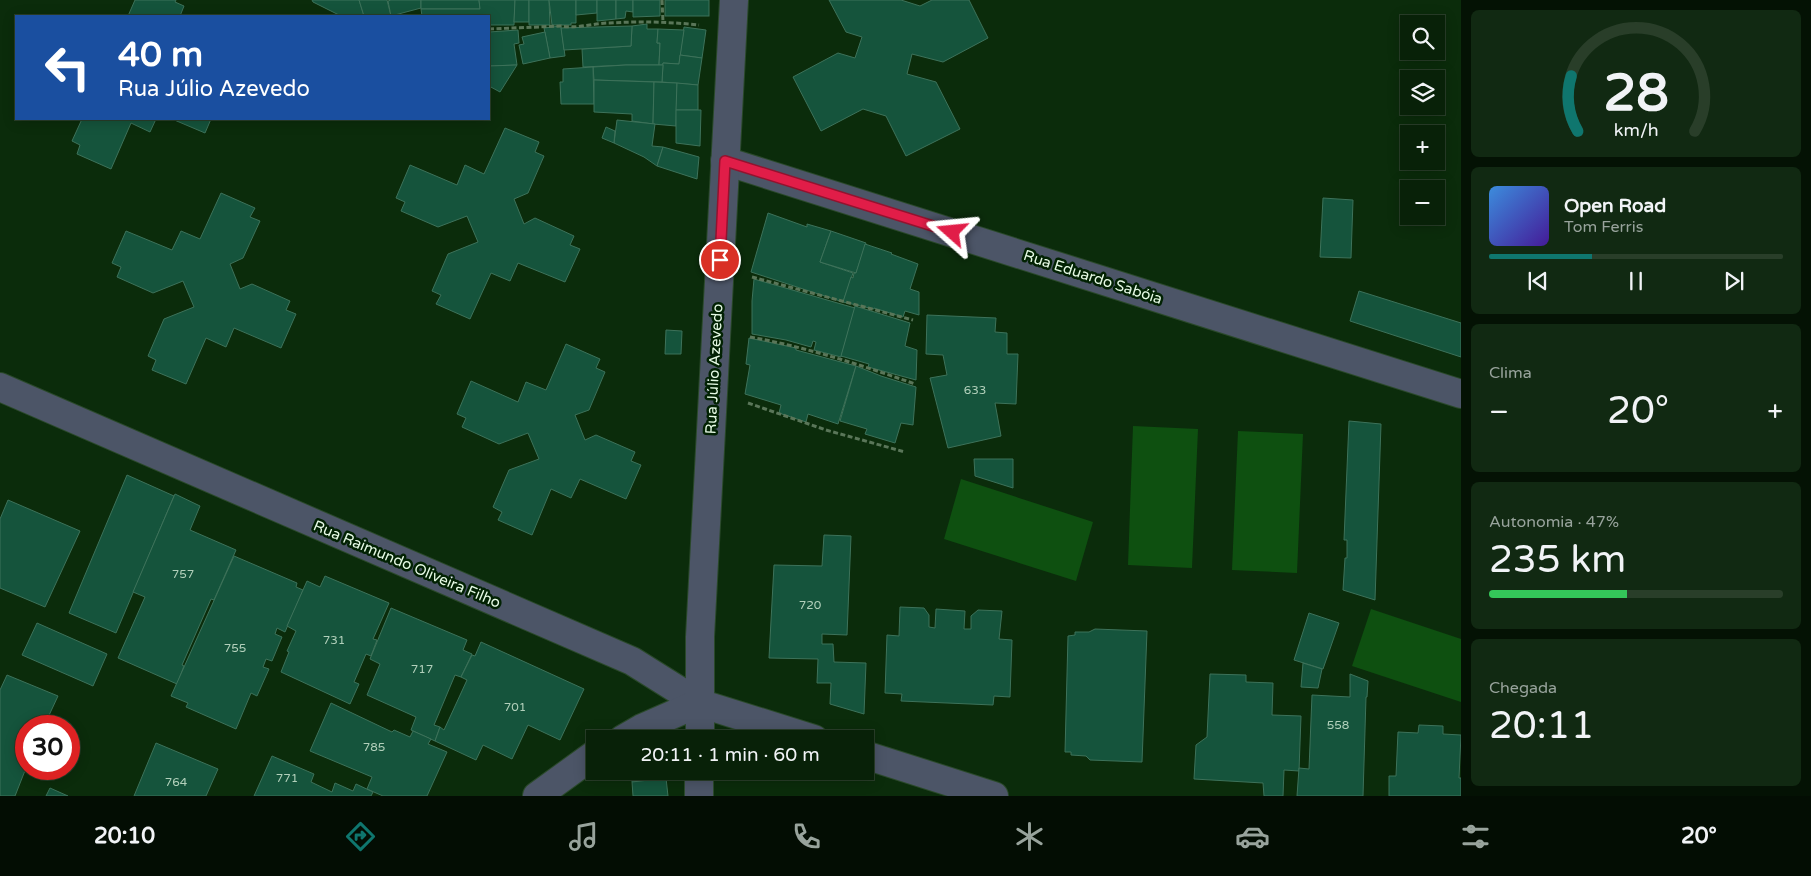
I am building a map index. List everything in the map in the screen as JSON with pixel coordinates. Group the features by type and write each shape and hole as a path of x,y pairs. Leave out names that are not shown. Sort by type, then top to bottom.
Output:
{"street":[{"name":"Rua Júlio Azevedo","path":"700,730 700,646 734,0"},
{"name":"Rua Eduardo Sabóia","path":"725,161 1461,394"},
{"name":"Rua Raimundo Oliveira Filho","path":"0,387 632,661 699,703 785,730"},
{"path":"639,730 699,703"},
{"path":"874,758 994,796"},
{"path":"537,796 586,761"},
{"path":"699,780 699,796"}],"path":[{"path":"662,0 663,22"},
{"path":"490,29 663,22 732,28"},
{"path":"747,276 913,320"},
{"path":"744,336 771,341 847,361 915,384"},
{"path":"740,401 826,430 905,452"}],"green space":[{"path":"1133,426 1198,429 1192,568 1128,565"},
{"path":"1238,431 1303,434 1297,573 1232,570"},
{"path":"961,479 1093,522 1076,581 944,539"},
{"path":"1371,609 1461,639 1461,702 1352,666"}],"building":[{"path":"135,0 176,0 175,2 184,6 180,15 128,15"},
{"path":"312,0 359,0 364,15 339,15"},
{"path":"359,0 387,0 391,15 364,15"},
{"path":"421,0 421,8 391,15 388,1"},
{"path":"421,0 479,0 480,9 421,9"},
{"path":"479,0 515,0 514,25 490,25 490,15 422,15 421,9 480,9"},
{"path":"515,0 529,0 529,22 514,22"},
{"path":"529,0 549,0 550,25 529,25"},
{"path":"549,0 576,0 576,23 571,23 571,25 552,25"},
{"path":"576,0 597,0 597,13 576,15"},
{"path":"597,0 616,0 616,19 597,21"},
{"path":"616,0 633,0 633,12 626,11 625,18 616,19"},
{"path":"633,0 660,0 660,16 633,17"},
{"path":"665,0 709,0 709,16 665,16"},
{"path":"829,0 901,0 920,6 932,0 969,0 988,38 943,62 912,54 907,74 936,82 960,129 906,156 886,116 863,109 821,131 793,77 838,53 855,58 862,37 846,32"},
{"path":"647,24 647,29 658,29 657,43 660,43 659,65 583,67 582,49 631,46 632,26"},
{"path":"561,26 565,56 550,58 544,28"},
{"path":"632,26 631,46 564,50 561,28"},
{"path":"684,27 706,30 702,58 680,55"},
{"path":"658,29 684,30 679,64 663,63 663,65 659,65 660,43 657,43"},
{"path":"518,30 519,43 514,44 517,65 490,66 490,32"},
{"path":"545,32 550,58 523,64 519,45 524,44 522,37"},
{"path":"680,55 702,58 698,85 662,82 663,63 679,64"},
{"path":"517,65 500,92 490,87 490,66"},
{"path":"663,65 662,82 594,80 593,67"},
{"path":"593,67 594,104 561,104 560,82 563,82 563,69"},
{"path":"594,80 654,82 653,124 632,121 632,114 594,112"},
{"path":"654,82 677,83 676,126 653,124"},
{"path":"677,83 698,85 698,110 676,110"},
{"path":"676,110 701,110 700,146 676,143"},
{"path":"82,120 156,120 150,132 131,123 111,169 77,154 80,145 72,141"},
{"path":"174,120 211,120 205,133"},
{"path":"617,120 655,124 652,146 663,147 657,166 644,157 614,143"},
{"path":"606,127 615,131 614,143 602,138"},
{"path":"505,128 539,142 535,152 544,156 528,193 514,199 524,224 535,218 574,236 570,245 580,249 565,282 518,263 510,281 491,273 470,319 436,304 441,295 432,291 448,254 478,242 467,216 438,227 401,211 405,202 396,198 410,165 457,185 465,165 484,174"},
{"path":"663,147 699,157 697,179 657,166"},
{"path":"221,193 255,208 250,217 260,221 243,258 230,264 240,289 252,284 290,301 286,310 296,314 281,348 234,328 226,347 206,338 186,384 152,370 156,360 148,356 164,319 194,307 183,281 153,293 117,277 121,267 112,263 126,231 172,250 181,231 200,239"},
{"path":"1323,198 1353,200 1351,258 1320,257"},
{"path":"768,213 807,227 807,224 831,231 820,262 853,273 843,302 751,272"},
{"path":"831,231 866,243 856,273 820,262"},
{"path":"865,244 918,264 910,289 919,292 919,315 905,311 903,317 874,308 843,302 851,277 853,278 854,273 856,273"},
{"path":"754,279 855,308 841,357 814,350 816,342 813,341 811,347 752,334"},
{"path":"1359,291 1461,323 1461,357 1350,321"},
{"path":"855,306 910,323 905,346 917,350 916,380 868,367 869,364 841,356"},
{"path":"927,315 996,318 995,332 1007,333 1007,354 1018,354 1016,404 995,403 1001,436 948,448 930,378 947,375 943,355 926,354"},
{"path":"666,330 682,331 681,354 665,354"},
{"path":"749,338 796,348 796,350 856,366 838,424 808,414 806,422 779,413 781,405 745,394 750,365 746,364"},
{"path":"566,344 600,359 596,368 605,372 589,410 575,415 585,440 596,435 635,452 631,461 641,465 626,499 580,479 571,498 551,489 532,535 498,520 502,512 493,507 509,470 539,459 528,433 499,444 462,427 466,418 457,414 471,381 518,402 526,382 546,390"},
{"path":"856,366 916,387 913,425 901,423 895,443 865,434 867,429 840,421"},
{"path":"1349,421 1381,424 1375,600 1343,590 1345,558 1347,558 1347,540 1344,540"},
{"path":"974,459 1013,459 1013,488 975,476"},
{"path":"127,475 174,496 116,633 69,613"},
{"path":"175,494 200,506 190,530 236,550 214,600 211,599 182,665 184,666 177,684 118,658 145,597 133,592"},
{"path":"8,500 80,531 45,607 0,588 0,519"},
{"path":"824,535 851,536 847,635 822,634 822,644 833,644 834,662 866,663 864,714 830,704 831,683 817,683 818,659 769,658 774,565 822,566"},
{"path":"234,556 297,583 296,587 303,590 285,632 277,628 275,634 282,637 272,661 266,659 263,667 269,669 257,696 251,693 236,729 186,707 188,703 171,696"},
{"path":"325,576 389,603 373,639 377,640 371,656 366,654 354,682 359,684 350,704 281,672 289,652 287,651 296,631 287,626 307,581 320,587"},
{"path":"900,607 924,608 929,615 929,627 935,628 936,609 965,611 964,629 971,629 971,616 978,610 1002,611 999,639 1012,640 1010,697 994,696 993,705 901,701 902,694 885,693 887,635 899,636"},
{"path":"391,608 467,640 463,650 472,654 461,677 455,675 434,725 440,727 435,741 411,730 416,717 367,695 380,664 370,659"},
{"path":"1309,613 1339,623 1323,669 1294,660"},
{"path":"37,623 107,654 93,686 22,655"},
{"path":"1095,629 1147,631 1142,762 1090,760 1086,756 1071,755 1071,752 1065,752 1068,636 1075,635 1075,632 1089,632"},
{"path":"481,642 584,689 560,740 528,725 512,759 483,745 476,760 435,741 440,727 444,730 467,680 461,677 472,655 475,656"},
{"path":"1303,663 1322,669 1318,688 1301,687"},
{"path":"1210,674 1246,675 1246,682 1273,683 1272,715 1301,716 1299,771 1284,770 1283,796 1264,796 1263,783 1194,779 1196,745 1207,737"},
{"path":"1350,674 1368,681 1363,796 1297,796 1299,768 1309,769 1312,695 1350,697"},
{"path":"7,675 58,696 49,715 15,715 15,780 21,780 15,796 0,796 0,690"},
{"path":"331,703 392,732 394,730 410,737 413,731 431,739 428,744 447,752 427,796 383,796 367,789 372,777 310,751"},
{"path":"1419,725 1443,726 1443,734 1461,735 1459,778 1461,778 1461,796 1389,796 1389,776 1396,776 1398,732 1418,733"},
{"path":"156,743 218,769 206,796 134,796"},
{"path":"272,756 314,774 311,782 332,792 335,783 353,791 356,784 373,792 371,796 254,796"},
{"path":"632,780 649,780 632,782"},
{"path":"666,780 668,796 633,796 632,782"},
{"path":"50,788 68,796 46,796"}],"route":[{"path":"720,260 725,161 952,232"}]}
